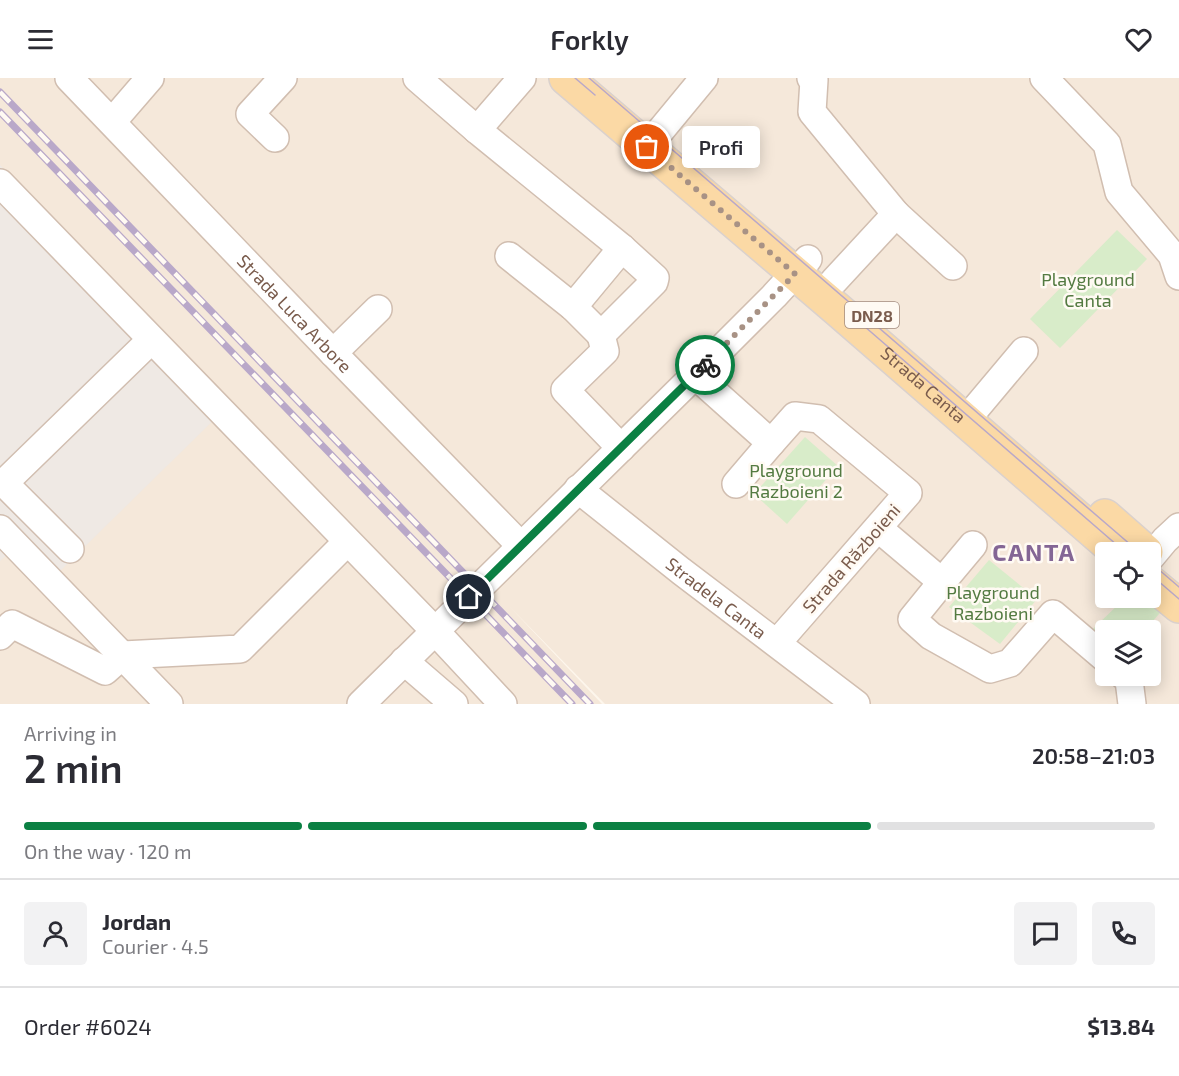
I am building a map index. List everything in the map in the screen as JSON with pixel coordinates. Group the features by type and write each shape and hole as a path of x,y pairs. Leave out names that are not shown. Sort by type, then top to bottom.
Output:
{"main road":[{"name":"Strada Canta","path":"566,78 653,139 972,413 1127,542"},
{"name":"Strada Canta","path":"597,78 653,139"},
{"name":"Strada Canta","path":"801,266 834,281 1107,542"},
{"name":"Strada Canta","path":"1161,568 1179,580"},
{"name":"Strada Canta","path":"1161,578 1179,606"}],"street":[{"name":"Strada Luca Arbore","path":"69,78 521,546"},
{"path":"112,122 150,78"},
{"path":"275,138 250,114 283,78"},
{"path":"417,78 622,248 655,279 601,334"},
{"path":"477,130 522,78"},
{"path":"653,139 704,78"},
{"path":"811,78 814,80 812,112 896,214 953,266"},
{"path":"1044,78 1107,144 1119,192 1172,255 1179,276"},
{"path":"0,183 435,631 490,699"},
{"path":"834,281 896,214"},
{"path":"573,307 622,248"},
{"path":"509,256 573,307 601,334 605,351 565,390 621,448"},
{"path":"361,704 695,375 801,266"},
{"path":"333,353 378,309"},
{"path":"70,549 4,483 152,340"},
{"path":"972,413 1024,351"},
{"path":"695,375 771,444 736,484"},
{"name":"Strada Războieni","path":"771,444 795,416 819,419 908,493 777,643"},
{"name":"Stradela Canta","path":"578,489 856,704"},
{"path":"1161,544 1179,527"},
{"path":"878,528 942,582"},
{"path":"0,529 169,704"},
{"path":"0,636 12,624 105,671 123,656 240,649 347,542"},
{"path":"973,545 912,619 931,636 990,669 1010,663 1053,614 1095,650"},
{"path":"404,661 454,704"},
{"path":"1130,686 1132,704"}],"shaded area":[{"name":"CANTA","path":"0,78 1179,78 1179,704 605,704 509,606 602,704 0,704"},
{"path":"0,165 229,405 57,574 24,540 0,561"}],"green space":[{"name":"Playground Canta","path":"1117,230 1147,259 1060,348 1030,319"},
{"name":"Playground Razboieni 2","path":"805,437 838,466 787,524 754,494"},
{"name":"Playground Razboieni","path":"989,560 1037,599 1000,644 949,607"},
{"path":"1161,603 1166,606 1154,620 1102,620 1115,608 1161,608"}],"tram line":[{"path":"575,78 595,95"},
{"path":"589,78 1127,542"},
{"path":"864,326 1113,542"},
{"path":"1161,571 1179,587"},
{"path":"1161,583 1179,599"}],"railway":[{"path":"0,92 590,704"},
{"path":"0,112 572,704"}],"way so far":[{"path":"647,147 795,274 705,365"}],"place":[{"name":"Profi","path":"647,147"}],"district":[{"name":"CANTA","path":"1034,551"}],"route":[{"path":"469,597 705,365"}]}
